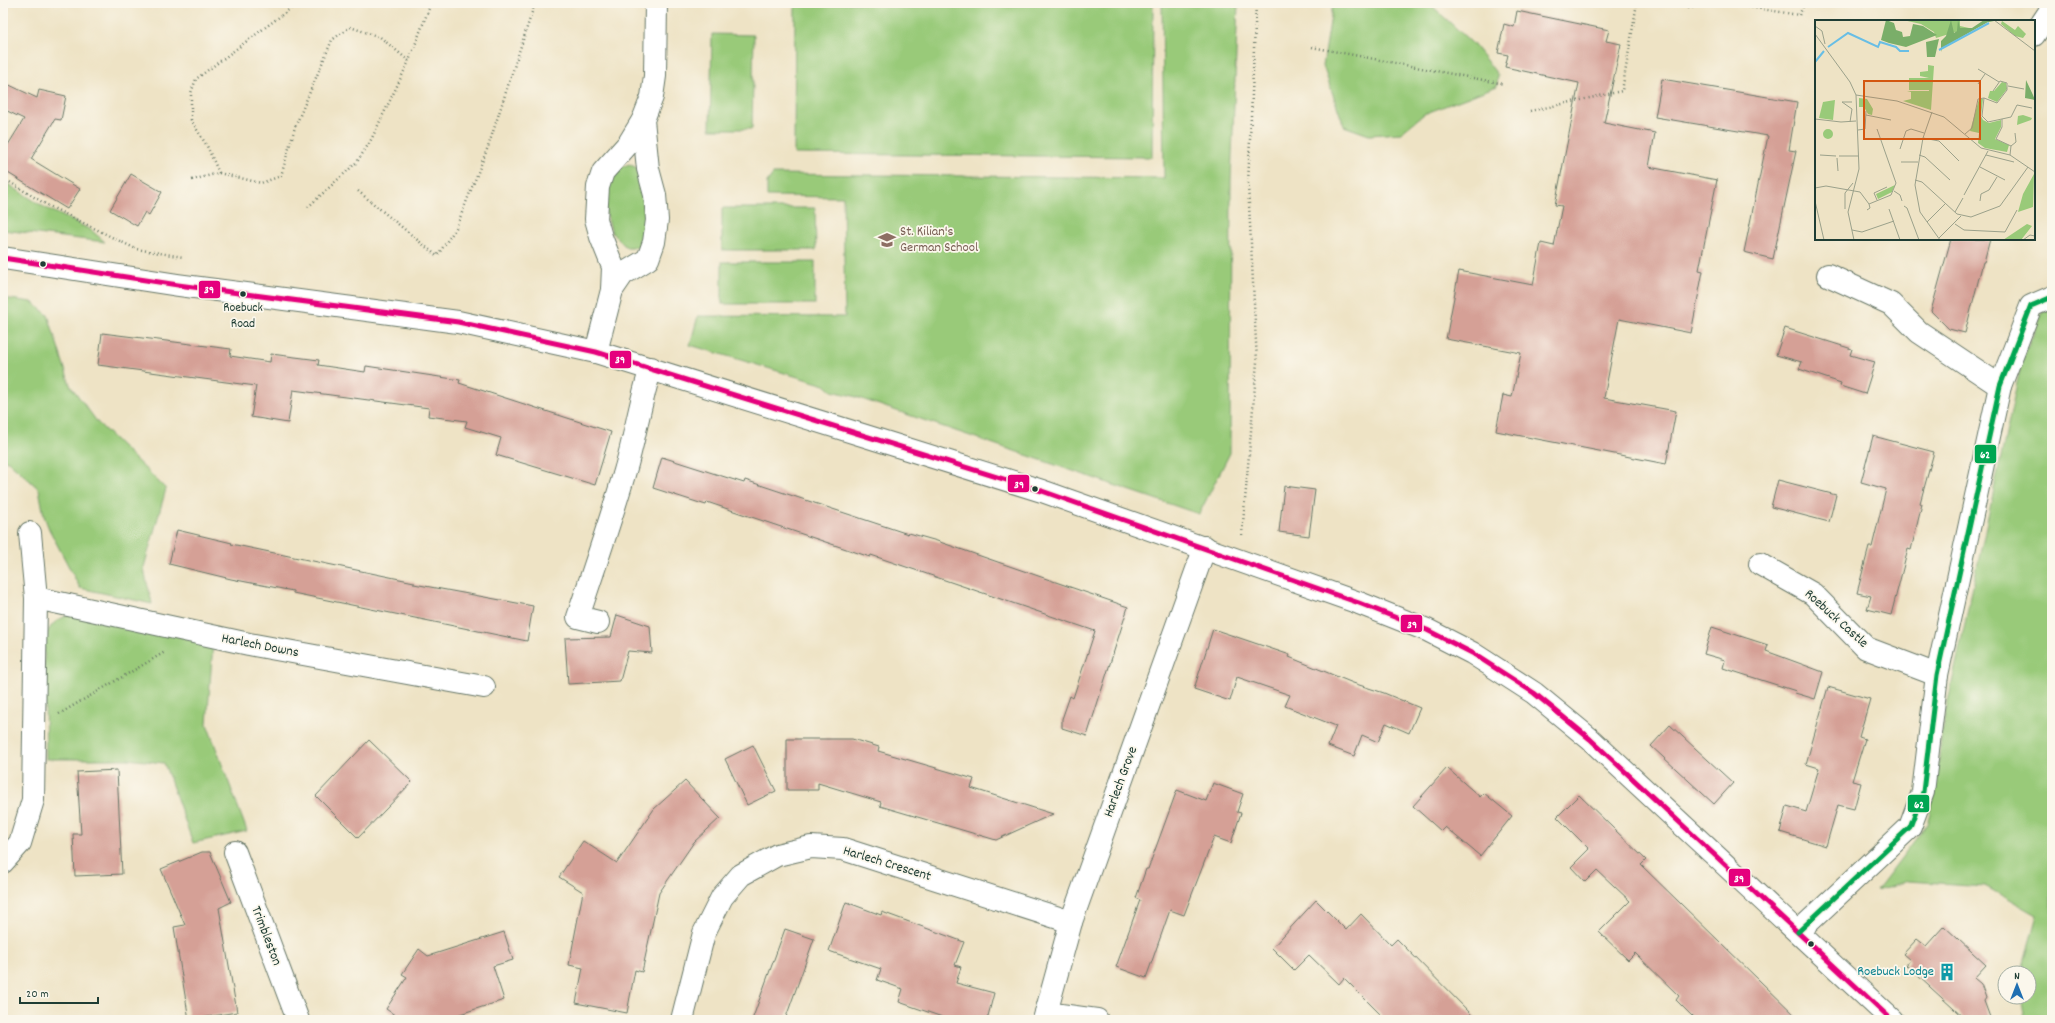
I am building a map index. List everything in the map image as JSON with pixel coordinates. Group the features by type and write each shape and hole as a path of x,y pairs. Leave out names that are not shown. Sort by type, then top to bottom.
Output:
{"street":[{"path":"596,352 612,290 613,267 601,237 596,219 598,187 603,172 629,143 643,120 652,97 655,76 656,3"},
{"path":"2035,34 2052,8"},
{"path":"612,290 623,274 648,258 654,242 657,220 655,195 647,162 643,120"},
{"path":"3,258 178,285 458,322 596,352 1042,491 1205,547 1359,603 1427,630 1472,653 1534,694 1590,739 1892,1020"},
{"path":"1828,276 1891,304 1919,332 2000,386"},
{"path":"1798,932 1910,827 1923,792 1937,675 2000,386 2031,306 2052,297"},
{"path":"598,622 578,617 625,472 638,422 642,395 651,368"},
{"path":"3,862 20,843 33,800 36,598 30,533"},
{"name":"Harlech Grove","path":"1045,1016 1071,922 1205,547"},
{"name":"Roebuck Castle","path":"1760,564 1813,594 1866,648 1937,675"},
{"name":"Harlech Downs","path":"36,598 197,634 484,687"},
{"name":"Harlech Crescent","path":"682,1020 704,933 722,897 741,875 778,855 810,847 843,849 1071,922"},
{"name":"Trimbleston","path":"235,852 295,1019"},
{"path":"1045,1016 1097,1020"}],"path":[{"path":"220,173 207,146 191,120 191,93 196,79 298,3"},
{"path":"308,207 357,162 370,142 409,61 431,3"},
{"path":"358,191 436,256 456,228 488,147 535,3"},
{"path":"1238,560 1243,531 1257,362 1248,184 1256,3"},
{"path":"1530,111 1622,91 1637,3"},
{"path":"1682,3 1688,8 1696,7 1702,3"},
{"path":"1724,3 1798,15 1805,3"},
{"path":"192,180 220,173 261,183 281,176 296,127 332,40 350,27 380,37 409,61"},
{"path":"1312,47 1504,84"},
{"path":"3,178 47,205 136,249 183,257"},
{"path":"34,728 197,634"}],"green space":[{"path":"795,3 1153,3 1152,157 794,154"},
{"path":"1162,3 1238,3 1231,181 1230,453 1199,514 853,396 832,391 825,385 690,345 698,316 845,317 843,197 767,196 767,182 773,174 1164,178"},
{"path":"1333,3 1429,3 1473,44 1498,75 1497,86 1424,114 1401,133 1369,135 1344,126 1323,66"},
{"path":"712,34 754,35 752,129 710,129"},
{"path":"629,164 637,168 643,183 648,234 637,247 626,247 612,233 603,203 610,172"},
{"path":"3,181 44,207 91,230 105,242 3,230"},
{"path":"722,208 815,208 816,250 722,250"},
{"path":"722,262 815,262 815,304 722,304"},
{"path":"3,298 32,302 48,315 70,385 98,423 166,489 144,567 152,604 80,588 49,529 44,516 39,489 8,461 3,460"},
{"path":"2052,309 2052,1020 2025,1020 2022,1005 2037,1005 2037,965 2023,965 2037,915 1986,886 1907,881 1877,890 1927,824 1936,789 1942,729 2022,360 2043,312"},
{"path":"72,614 213,643 207,724 247,831 193,843 164,763 127,759 46,759 45,638 50,628 56,621"}],"building":[{"path":"1517,11 1609,30 1606,41 1621,44 1604,123 1655,133 1649,167 1717,180 1699,270 1703,271 1691,333 1619,319 1604,398 1676,411 1666,464 1496,431 1503,395 1512,397 1521,353 1446,339 1459,271 1533,285 1541,243 1554,246 1562,206 1555,205 1579,83 1505,67 1508,55 1498,53 1504,24 1514,27"},
{"path":"1662,79 1797,102 1789,150 1796,151 1773,259 1744,252 1768,136 1655,117"},
{"path":"3,82 37,98 39,90 66,96 61,120 55,119 31,159 80,189 67,209 3,170 3,153 24,119 3,109"},
{"path":"131,174 162,192 149,215 145,212 137,226 110,210"},
{"path":"1951,240 1990,240 1965,333 1949,329 1931,311"},
{"path":"1785,328 1852,349 1850,355 1875,362 1865,394 1840,386 1841,383 1799,369 1802,362 1776,355"},
{"path":"102,333 231,349 230,356 270,362 271,354 319,360 318,365 365,372 366,366 460,380 459,383 611,432 595,485 496,455 501,438 465,427 467,421 428,416 429,408 293,390 288,423 251,417 256,386 98,365"},
{"path":"1873,436 1934,452 1920,503 1922,504 1911,550 1908,549 1891,615 1867,609 1871,596 1857,593 1869,547 1872,547 1886,489 1861,482"},
{"path":"662,457 744,483 745,480 908,534 909,533 937,541 1128,607 1087,736 1062,728 1062,719 1070,696 1073,698 1095,631 871,555 870,557 707,502 706,505 653,488"},
{"path":"1778,480 1836,495 1829,522 1771,507"},
{"path":"1284,486 1315,490 1309,536 1279,532"},
{"path":"177,530 232,543 231,544 414,582 414,584 533,606 527,641 293,593 293,591 231,579 169,564"},
{"path":"617,615 650,626 652,653 628,651 620,681 568,684 565,638 611,637"},
{"path":"1712,627 1768,645 1766,651 1823,672 1815,699 1795,693 1796,691 1723,668 1725,660 1704,654"},
{"path":"1213,629 1290,655 1289,657 1420,708 1409,733 1386,723 1378,742 1362,735 1354,756 1328,746 1336,726 1285,706 1290,695 1237,677 1230,701 1194,689"},
{"path":"1828,687 1870,699 1859,737 1865,739 1852,781 1861,783 1854,809 1838,805 1826,846 1780,832 1787,806 1806,812 1819,768 1806,764"},
{"path":"1670,725 1733,783 1714,804 1651,746"},
{"path":"787,739 852,739 879,747 878,751 974,779 971,788 1053,814 996,840 880,806 881,802 818,783 818,790 787,790"},
{"path":"369,740 412,782 358,838 316,796"},
{"path":"753,745 776,791 747,805 725,759"},
{"path":"1447,768 1480,797 1484,793 1512,816 1480,856 1445,827 1441,831 1413,806"},
{"path":"117,770 122,874 75,876 73,834 81,834 77,772"},
{"path":"685,781 720,818 694,842 659,893 642,972 635,970 627,1013 576,1003 583,968 569,965 583,892 559,877 583,841 617,863 654,809"},
{"path":"1213,783 1243,794 1237,812 1241,813 1231,843 1214,837 1184,915 1170,910 1146,978 1116,967 1140,900 1136,898 1177,790 1206,801"},
{"path":"1579,795 1646,860 1641,865 1800,1020 1696,1020 1676,1000 1679,996 1635,953 1628,960 1599,932 1630,901 1597,870 1585,882 1571,867 1589,849 1557,817"},
{"path":"202,852 210,852 231,902 219,908 237,1012 189,1020 174,927 185,925 161,869"},
{"path":"1316,900 1346,930 1361,914 1391,945 1397,939 1477,1020 1386,1020 1344,978 1339,984 1309,955 1294,970 1272,948"},
{"path":"846,902 881,915 882,912 964,942 955,965 961,967 956,983 994,993 987,1020 951,1020 899,1002 903,989 877,980 881,969 829,951"},
{"name":"Roebuck Lodge","path":"1944,926 1986,965 1974,978 1981,984 1986,998 1984,1001 1991,1020 1966,1020 1906,965 1910,960 1903,954 1917,939 1926,946"},
{"path":"785,929 814,939 785,1020 752,1020"},
{"path":"504,932 513,960 493,966 504,1000 441,1020 402,1020 386,1009 407,977 402,974 419,949 428,956"}],"transit line":[{"name":"39","path":"3,258 178,285 458,322 596,352 1042,491 1359,603 1427,630 1472,653 1534,693 1590,739 1892,1020"},
{"name":"62","path":"1798,932 1910,827 1923,792 1937,675 2000,386 2031,306 2052,297"}],"place":[{"name":"St. Kilian's German School","path":"887,240"},
{"name":"Roebuck Road","path":"243,294"},
{"name":"Roebuck Lodge","path":"1947,972"}]}
